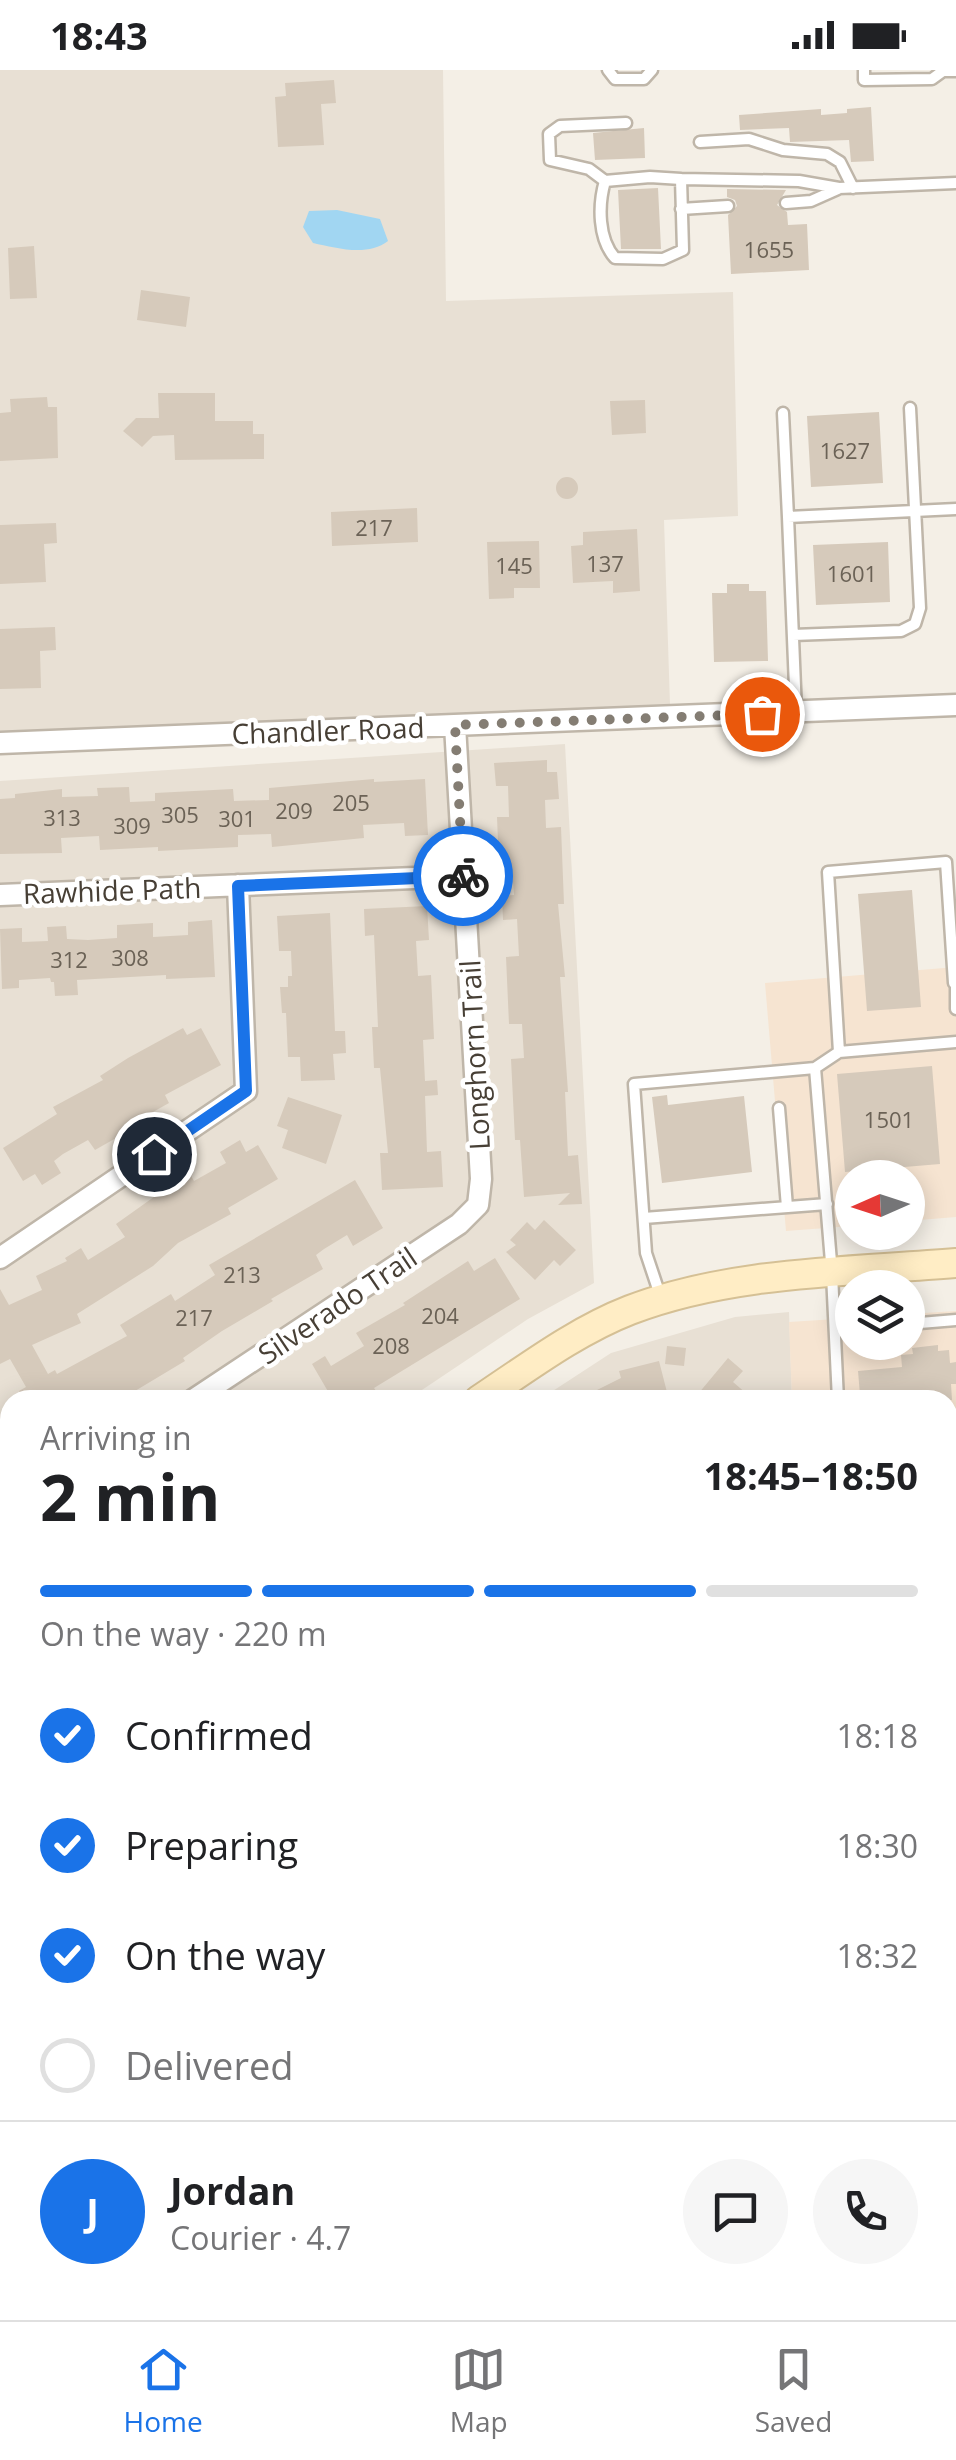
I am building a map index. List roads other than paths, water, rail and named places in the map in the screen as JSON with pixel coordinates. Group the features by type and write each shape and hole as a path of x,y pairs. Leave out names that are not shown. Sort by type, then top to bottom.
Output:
{"main road":[{"path":"494,1390 576,1336 662,1299 748,1282 956,1263"}],"street":[{"name":"Chandler Road","path":"0,743 956,706"},
{"name":"Longhorn Trail","path":"455,725 482,1180 478,1204"},
{"name":"Rawhide Path","path":"0,894 464,876"},
{"path":"0,1258 246,1091 238,886"},
{"name":"Silverado Trail","path":"208,1390 459,1224 478,1204"}],"lane":[{"path":"608,70 615,79 644,78 652,70"},
{"path":"864,70 864,80 932,78 943,71 956,71"},
{"path":"626,123 560,126 549,134 550,160 589,169 605,181 799,181 839,188 956,183"},
{"path":"700,142 749,139 783,150 826,154 840,162 853,188"},
{"path":"605,181 601,196 603,239 616,258 644,262 682,250 681,179"},
{"path":"786,203 810,201 839,188"},
{"path":"681,209 728,206"},
{"path":"793,635 902,631 915,624 920,608 910,408"},
{"path":"782,414 796,712"},
{"path":"788,517 956,509"},
{"path":"839,1052 828,872 946,862 956,1009"},
{"path":"662,1299 646,1252 634,1084 815,1068 839,1052 956,1042"},
{"path":"815,1068 835,1331"},
{"path":"779,1108 787,1206"},
{"path":"644,1218 827,1204"},
{"path":"925,1323 956,1320"},
{"path":"836,1360 838,1390"}],"water":[{"path":"337,210 380,219 388,241 362,250 313,243 303,227 309,211"}]}
